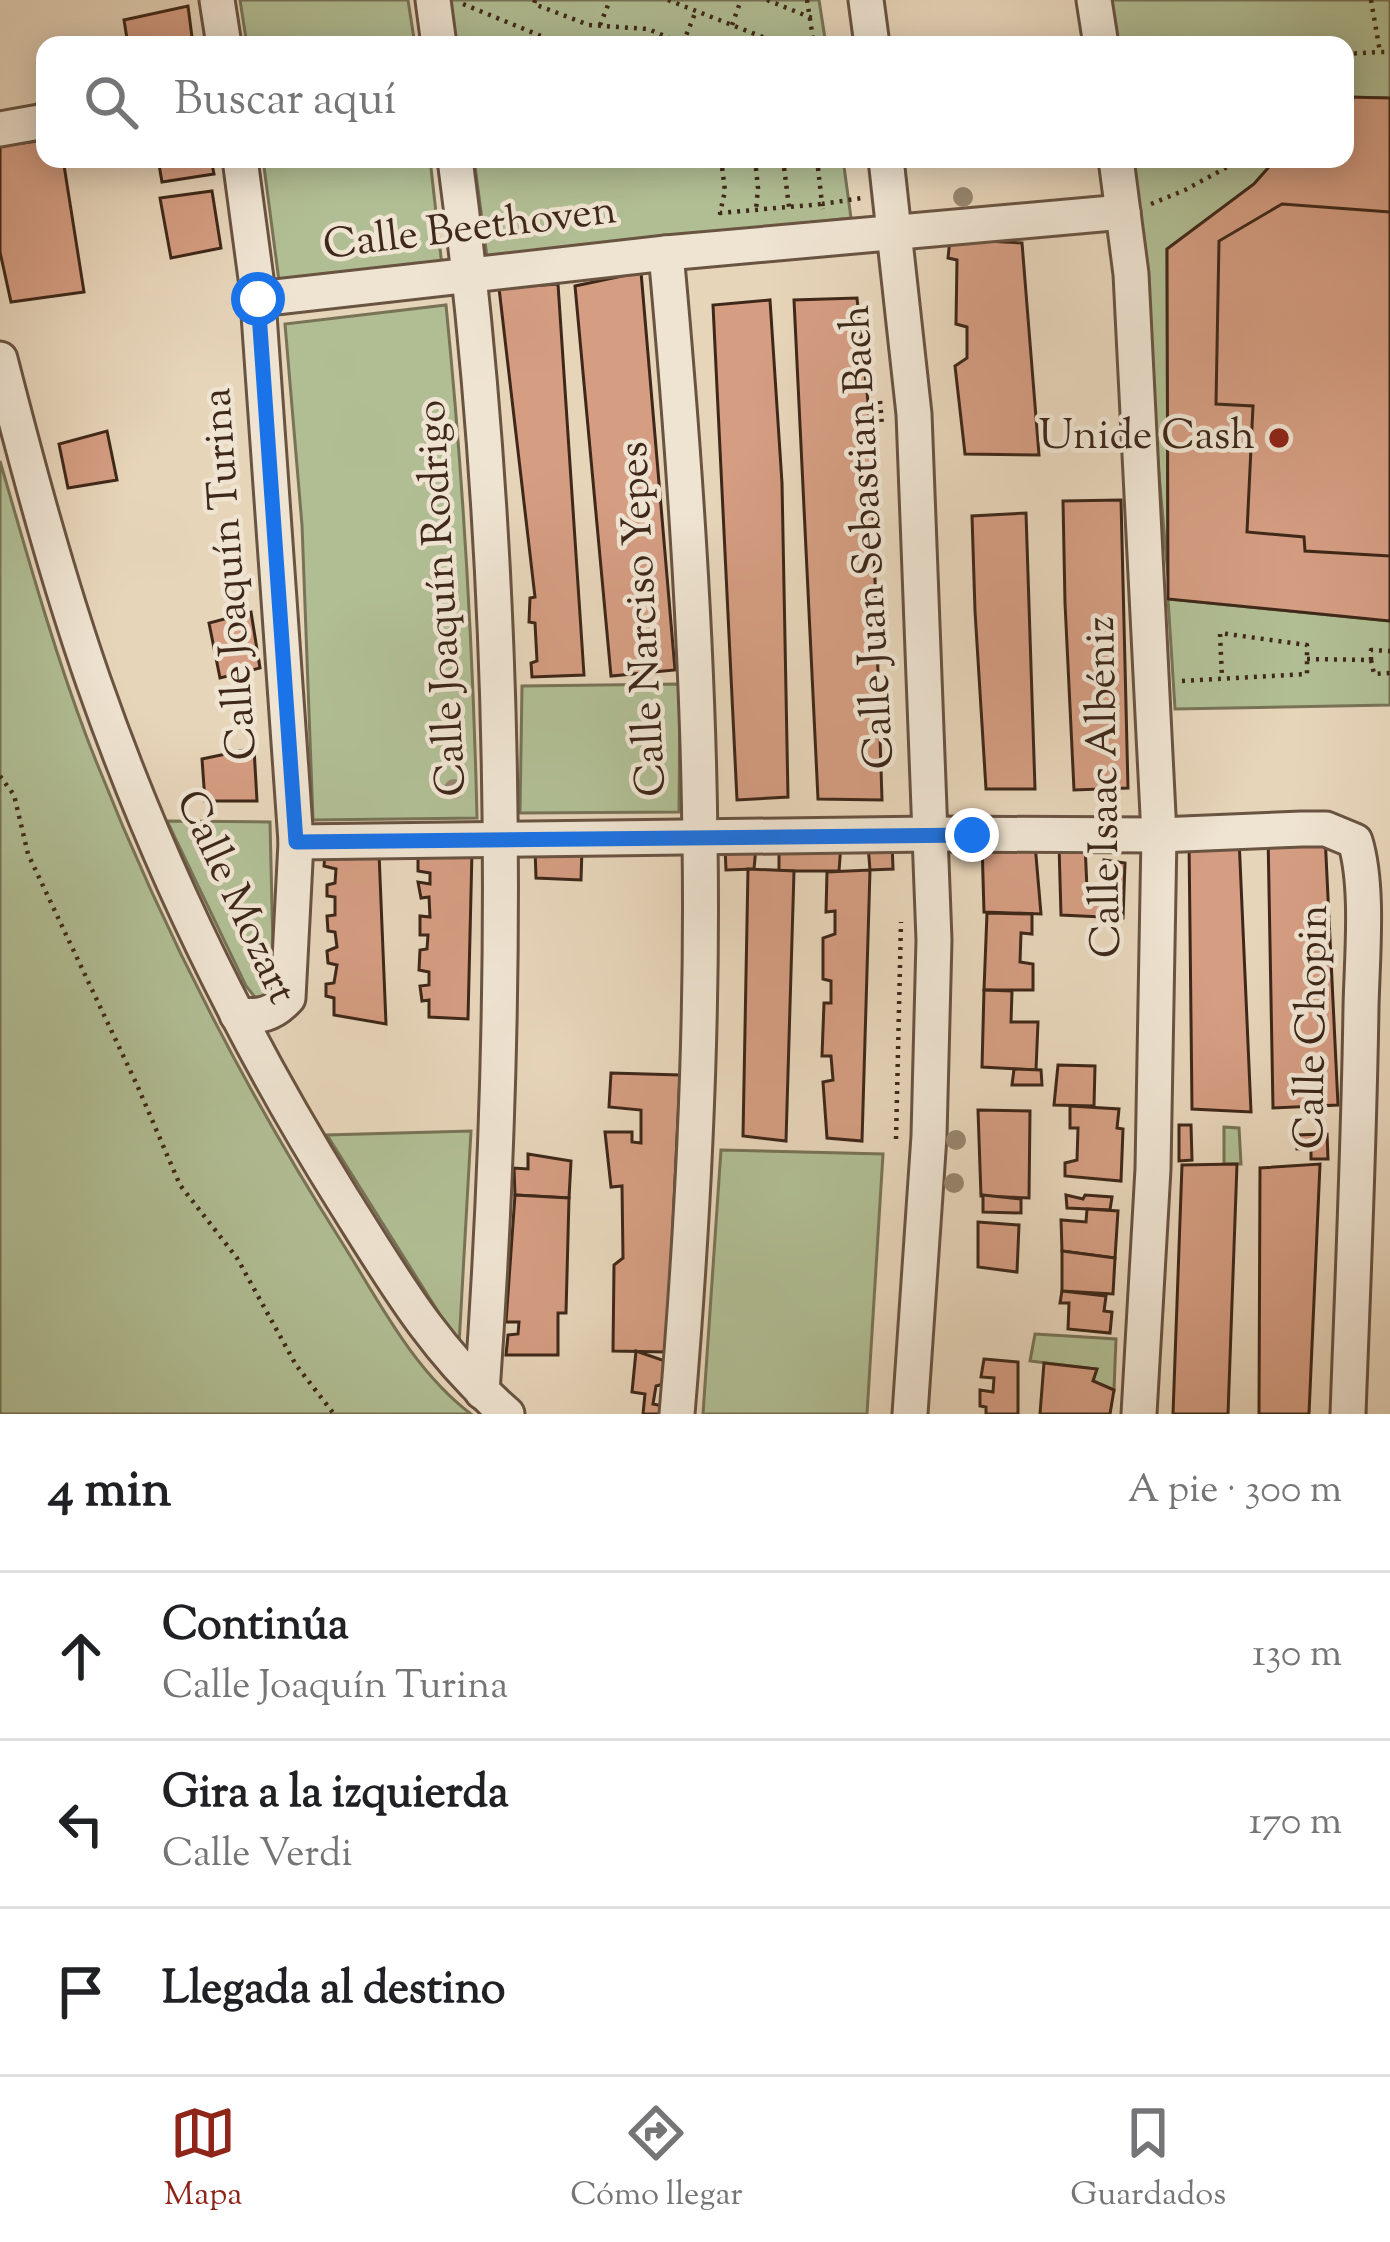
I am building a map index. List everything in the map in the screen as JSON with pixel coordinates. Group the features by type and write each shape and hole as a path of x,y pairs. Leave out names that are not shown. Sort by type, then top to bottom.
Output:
{"street":[{"path":"217,0 223,36"},
{"path":"433,0 438,36"},
{"path":"866,0 871,36"},
{"path":"1094,0 1100,36"},
{"path":"0,129 36,123"},
{"name":"Calle Joaquín Turina","path":"237,1016 274,1012 288,998 296,842 258,299 241,168"},
{"name":"Calle Joaquín Rodrigo","path":"455,168 469,277 489,535 502,840 494,1403"},
{"name":"Calle Juan Sebastian Bach","path":"883,168 871,202 896,232 914,414 932,834 929,1136 910,1414"},
{"name":"Calle Isaac Albéniz","path":"1117,168 1131,274 1159,835 1153,1169 1139,1414"},
{"name":"Calle Beethoven","path":"258,299 665,253 1124,212"},
{"name":"Calle Narciso Yepes","path":"665,253 686,491 700,838 694,1154 677,1414"},
{"name":"Calle Mozart","path":"0,359 94,684 137,797 237,1016 303,1136 418,1318 470,1383 494,1403"},
{"name":"Calle Chopin","path":"1159,835 1326,830 1355,842 1360,856 1359,1147 1348,1414"},
{"path":"296,842 1159,835"}],"path":[{"path":"453,0 541,36"},
{"path":"536,0 534,4 589,25 647,29 665,36"},
{"path":"599,26 610,0"},
{"path":"668,0 760,36"},
{"path":"733,25 741,0"},
{"path":"766,0 812,18"},
{"path":"807,0 813,36"},
{"path":"1371,0 1380,52"},
{"path":"688,36 696,11"},
{"path":"530,36 534,33"},
{"path":"1354,53 1390,52"},
{"path":"722,168 725,190 720,213 789,207 784,168"},
{"path":"756,168 756,210"},
{"path":"818,168 822,204 871,202"},
{"path":"1124,212 1184,190 1225,168"},
{"path":"879,397 883,441"},
{"path":"1152,683 1307,674 1307,645 1220,633 1222,678"},
{"path":"1390,651 1371,650 1374,674 1390,673"},
{"path":"1307,659 1371,660"},
{"path":"0,776 14,795 28,854 180,1185 236,1258 296,1366 334,1414"},
{"path":"896,1148 901,922"}],"green space":[{"path":"240,0 408,0 414,36 246,36"},
{"path":"446,0 819,0 825,36 452,36"},
{"path":"1111,0 1390,0 1390,98 1354,97 1354,36 1117,36"},
{"path":"264,168 431,168 442,266 279,281"},
{"path":"475,168 844,168 851,218 487,257"},
{"path":"1132,168 1268,168 1254,184 1167,249 1168,576"},
{"path":"446,305 466,562 477,818 313,820 302,525 285,324"},
{"path":"0,461 87,738 141,868 202,996 268,1120 384,1311 414,1356 471,1414 0,1414"},
{"path":"1168,599 1390,621 1390,705 1175,709"},
{"path":"680,684 679,812 520,813 522,686"},
{"path":"167,821 270,822 274,992 260,999 246,986"},
{"path":"1224,1127 1239,1128 1241,1164 1224,1164"},
{"path":"471,1131 459,1345 327,1135"},
{"path":"721,1150 883,1154 867,1414 703,1414"},
{"path":"1035,1334 1116,1339 1114,1390 1093,1381 1096,1369 1030,1361"}],"building":[{"path":"188,6 192,36 127,36 124,20"},
{"name":"Unide Cash","path":"1354,97 1390,98 1390,621 1168,599 1167,249 1254,184 1268,168 1354,168"},
{"path":"36,141 36,168 64,168 84,292 11,302 0,252 0,146"},
{"path":"160,168 213,168 214,174 162,182"},
{"path":"212,191 221,248 171,258 160,198"},
{"path":"1282,204 1390,212 1390,556 1305,551 1304,537 1247,532 1253,406 1216,404 1219,241"},
{"path":"950,239 1022,243 1039,455 965,454 955,366 967,358 967,327 956,324 957,260 948,258"},
{"path":"641,272 675,670 611,676 575,286"},
{"path":"558,284 584,675 532,677 531,663 537,661 535,623 529,622 530,598 535,597 499,288"},
{"path":"857,298 870,421 882,800 818,799 794,300"},
{"path":"770,300 782,483 788,797 737,800 713,305"},
{"path":"107,431 117,480 68,488 59,444"},
{"path":"1121,500 1128,788 1074,790 1063,501"},
{"path":"1026,513 1035,789 986,789 972,516"},
{"path":"251,612 260,668 220,678 209,623"},
{"path":"254,748 257,801 205,801 202,759"},
{"path":"1268,834 1325,835 1338,1105 1273,1108"},
{"path":"1239,838 1251,1112 1192,1109 1189,839"},
{"path":"892,842 893,869 870,870 868,844"},
{"path":"779,843 841,844 839,871 779,871"},
{"path":"982,843 1035,844 1041,914 984,912"},
{"path":"1085,844 1087,889 1102,891 1104,860 1125,863 1123,918 1061,915 1059,845"},
{"path":"418,845 472,851 468,1019 429,1017 429,1000 422,1001 420,986 429,985 429,972 419,970 420,950 427,949 428,935 420,935 420,916 430,917 429,897 421,898 418,882 430,884 430,873 418,871"},
{"path":"725,846 756,847 754,869 726,870"},
{"path":"535,848 582,848 581,880 536,878"},
{"path":"325,853 379,853 386,1024 334,1015 334,998 326,996 326,984 334,983 337,965 328,963 327,951 337,947 335,932 328,931 327,916 335,915 335,897 327,896 327,885 335,883 336,869 324,866"},
{"path":"748,869 794,871 786,1141 743,1136"},
{"path":"870,870 862,1141 827,1138 823,1082 833,1080 831,1056 822,1056 824,1003 831,1003 831,981 823,979 823,938 835,934 835,911 826,912 827,872"},
{"path":"987,913 1032,914 1032,934 1021,933 1020,962 1033,964 1033,990 984,990"},
{"path":"984,990 1012,991 1011,1022 1038,1022 1036,1070 982,1067"},
{"path":"1058,1065 1095,1066 1094,1106 1054,1105"},
{"path":"1014,1069 1041,1070 1042,1085 1012,1085"},
{"path":"611,1073 680,1075 667,1352 613,1351 614,1265 623,1258 622,1186 611,1187 605,1132 632,1132 632,1142 641,1143 641,1110 609,1107"},
{"path":"1070,1106 1119,1109 1121,1181 1065,1176 1065,1163 1077,1160 1078,1128 1070,1128"},
{"path":"978,1110 1030,1111 1029,1198 981,1196"},
{"path":"1179,1125 1191,1125 1192,1160 1179,1161"},
{"path":"1327,1134 1328,1159 1311,1159 1311,1148 1297,1149 1296,1135"},
{"path":"528,1154 571,1161 569,1198 515,1195 514,1168 528,1169"},
{"path":"1237,1164 1228,1414 1173,1414 1182,1165"},
{"path":"1320,1164 1309,1414 1259,1414 1260,1168"},
{"path":"515,1195 569,1198 566,1313 558,1313 558,1355 506,1355 508,1335 518,1334 519,1322 506,1322"},
{"path":"983,1195 1021,1199 1021,1213 983,1212"},
{"path":"1066,1195 1112,1197 1110,1210 1067,1208"},
{"path":"1087,1209 1118,1211 1115,1258 1062,1251 1061,1220 1086,1222"},
{"path":"978,1222 1019,1225 1017,1272 978,1267"},
{"path":"1062,1251 1115,1258 1113,1294 1062,1291"},
{"path":"1062,1291 1106,1296 1104,1311 1112,1312 1110,1333 1068,1329 1069,1303 1060,1303"},
{"path":"636,1351 668,1362 668,1383 656,1386 653,1404 663,1406 662,1414 643,1414 645,1394 632,1392"},
{"path":"984,1359 1018,1362 1018,1414 986,1414 986,1407 980,1406 980,1390 993,1392 994,1378 981,1377"},
{"path":"1044,1363 1097,1369 1093,1381 1114,1390 1110,1414 1040,1414"}],"place":[{"name":"Unide Cash","path":"1279,438"}],"route":[{"path":"258,299 296,842 972,835"}]}
